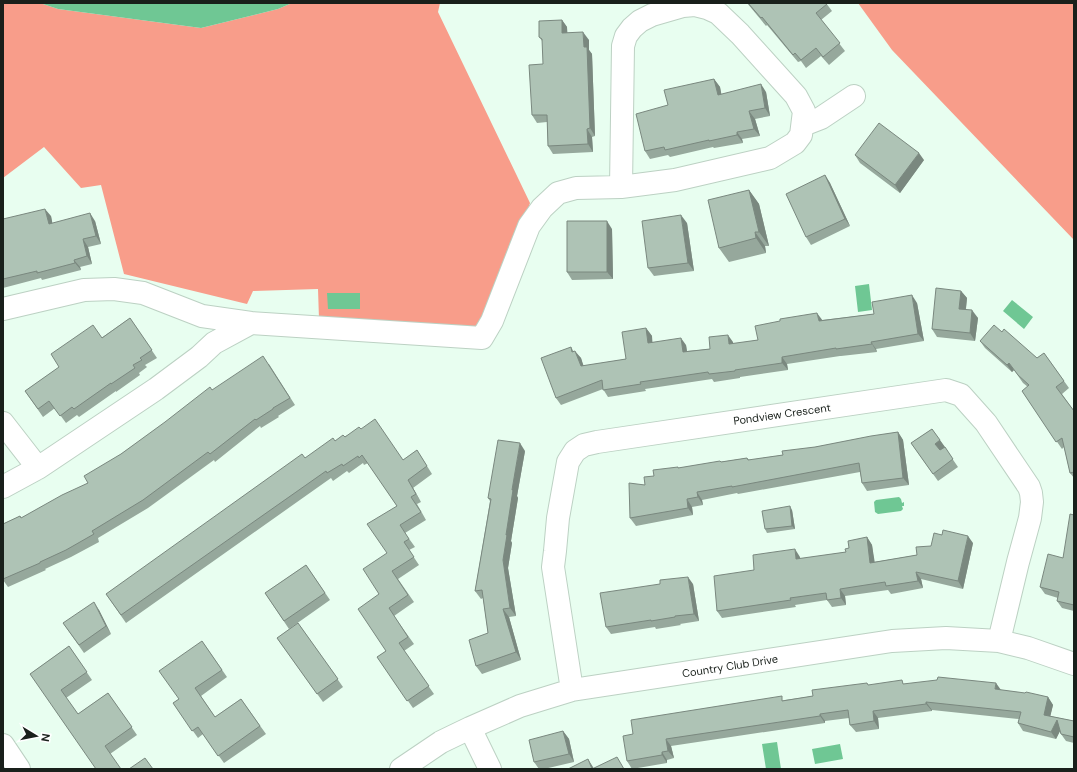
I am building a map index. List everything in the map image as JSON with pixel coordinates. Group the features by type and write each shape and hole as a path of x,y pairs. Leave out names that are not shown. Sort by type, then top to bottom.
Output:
{"street":[{"path":"3,309 84,290 114,288 143,293 202,316 251,323 482,338 492,321 529,226 546,204 558,193 572,189 621,187 675,180 770,158 795,143 801,135 804,111 796,96 740,34 718,13 695,5 670,9 640,21 626,36 623,46 621,187"},
{"path":"802,125 821,118 854,96"},
{"path":"3,487 38,468 156,389 199,357 214,343 251,323"},
{"name":"Pondview Crescent","path":"572,690 553,567 558,518 565,476 568,462 575,451 584,445 598,442 946,390 961,396 986,423 1029,486 1031,493 1032,502 1030,518 999,642"},
{"path":"3,423 38,468"},
{"name":"Country Club Drive","path":"401,769 441,742 470,728 520,706 572,690 892,641 946,638 999,642 1024,647 1074,664"},
{"path":"470,728 490,769"},
{"path":"3,745 19,769"}],"shaded area":[{"path":"3,3 40,3 58,9 201,28 278,9 292,3 440,3 438,12 530,203 494,308 477,333 319,319 318,289 253,291 247,304 124,274 101,185 81,188 44,147 3,178"},
{"path":"40,3 292,3 278,9 201,28 58,9"},
{"path":"858,3 1074,3 1074,240 892,50"},
{"path":"869,284 872,310 858,312 855,286"},
{"path":"327,293 360,293 360,309 328,309"},
{"path":"1012,300 1033,317 1024,329 1003,311"},
{"path":"899,497 902,503 904,502 904,506 902,506 903,509 901,511 878,514 875,512 874,502 876,500"},
{"path":"777,742 781,769 766,769 762,744"},
{"path":"840,744 843,759 815,764 812,749"}],"building":[{"path":"748,3 826,3 827,4 816,13 840,43 823,57 816,48 801,60 795,53 793,55 762,17 761,18"},
{"path":"562,20 562,33 583,32 584,47 587,47 590,128 587,129 588,144 548,146 547,115 532,115 529,65 543,64 542,39 539,37 539,21"},
{"path":"714,79 718,95 761,84 765,108 749,111 754,129 737,132 737,135 665,150 664,147 645,151 636,114 668,105 664,90"},
{"path":"879,123 919,153 895,185 855,155"},
{"path":"825,175 845,219 806,237 786,194"},
{"path":"749,190 759,232 755,232 756,238 719,248 708,200"},
{"path":"45,209 49,224 90,213 96,236 83,239 87,256 74,260 75,263 37,273 37,271 3,279 3,219"},
{"path":"681,215 688,263 648,268 642,221"},
{"path":"567,221 607,221 607,272 567,272"},
{"path":"936,288 961,291 959,309 972,310 970,333 932,329"},
{"path":"912,295 918,334 871,342 872,344 782,357 782,363 735,371 709,374 708,372 640,382 641,384 603,390 602,380 556,398 541,358 571,347 572,352 575,351 581,366 626,359 622,332 646,328 648,343 681,338 683,352 710,349 709,337 728,335 729,344 758,340 755,326 780,321 780,319 817,313 819,321 874,314 872,302"},
{"path":"130,318 152,350 140,358 142,360 133,365 135,368 74,409 72,407 60,416 49,401 38,409 25,391 59,367 51,354 93,325 102,338"},
{"path":"994,325 1002,332 1004,329 1037,358 1044,353 1064,381 1056,387 1074,411 1074,472 1070,473 1062,438 1056,442 1022,391 1029,385 1018,375 1009,363 1007,365 980,341"},
{"path":"263,356 290,398 256,420 255,419 210,454 208,452 143,500 92,531 94,534 40,563 3,579 3,524 20,516 21,518 62,495 88,483 84,476 121,454 210,387 212,390"},
{"path":"375,419 403,460 417,450 427,466 408,480 416,494 411,497 421,512 400,525 409,539 404,542 414,557 392,571 408,595 389,608 408,637 399,643 429,686 407,701 377,657 386,651 358,609 379,594 363,569 387,553 367,524 397,506 362,455 343,466 342,464 327,473 326,471 121,615 106,594 302,454 305,458 333,438 335,441 343,435 345,437 359,427 361,429"},
{"path":"932,429 940,440 935,444 940,450 945,447 953,459 933,474 911,443"},
{"path":"898,432 903,478 862,483 859,463 732,487 697,492 698,497 687,499 688,508 630,518 629,483 645,485 644,477 654,476 653,470 678,468 720,461 747,458 748,460 783,455 782,451 815,447"},
{"path":"498,440 520,443 503,560 510,608 503,609 516,652 476,666 469,640 488,633 482,590 475,591 491,499 488,498"},
{"path":"790,506 792,526 765,529 762,511"},
{"path":"1070,514 1074,515 1074,605 1057,601 1059,592 1040,587 1048,554 1063,558"},
{"path":"943,530 968,536 958,581 916,572 918,581 886,586 885,582 840,589 841,598 827,600 826,593 790,598 791,600 717,611 714,576 754,570 753,555 795,549 796,559 846,552 845,549 849,548 848,541 867,537 870,563 917,555 916,547 931,546 934,533 942,535"},
{"path":"306,565 325,593 284,621 265,593"},
{"path":"688,577 694,614 606,627 600,593 660,584 660,580"},
{"path":"94,602 106,626 79,645 63,623"},
{"path":"298,623 338,679 317,694 277,638"},
{"path":"202,641 222,670 195,688 215,717 241,699 260,726 218,756 198,727 192,731 173,703 179,699 159,671"},
{"path":"69,646 87,672 61,690 78,714 108,693 132,727 105,746 121,769 96,769 30,674"},
{"path":"938,677 996,683 995,689 1026,692 1048,697 1044,715 1074,721 1074,737 1061,734 1057,720 1051,732 1018,723 1021,712 926,702 926,704 873,711 874,721 850,725 848,710 820,714 820,716 666,739 668,751 662,752 662,755 627,761 623,736 633,734 631,720 782,696 782,701 813,696 812,690 867,683 868,685 902,680 903,684 937,680"},
{"path":"563,731 569,754 534,762 529,740"},
{"path":"617,757 624,769 592,769"},
{"path":"145,758 153,769 129,769"},
{"path":"588,759 592,769 568,769"}]}
